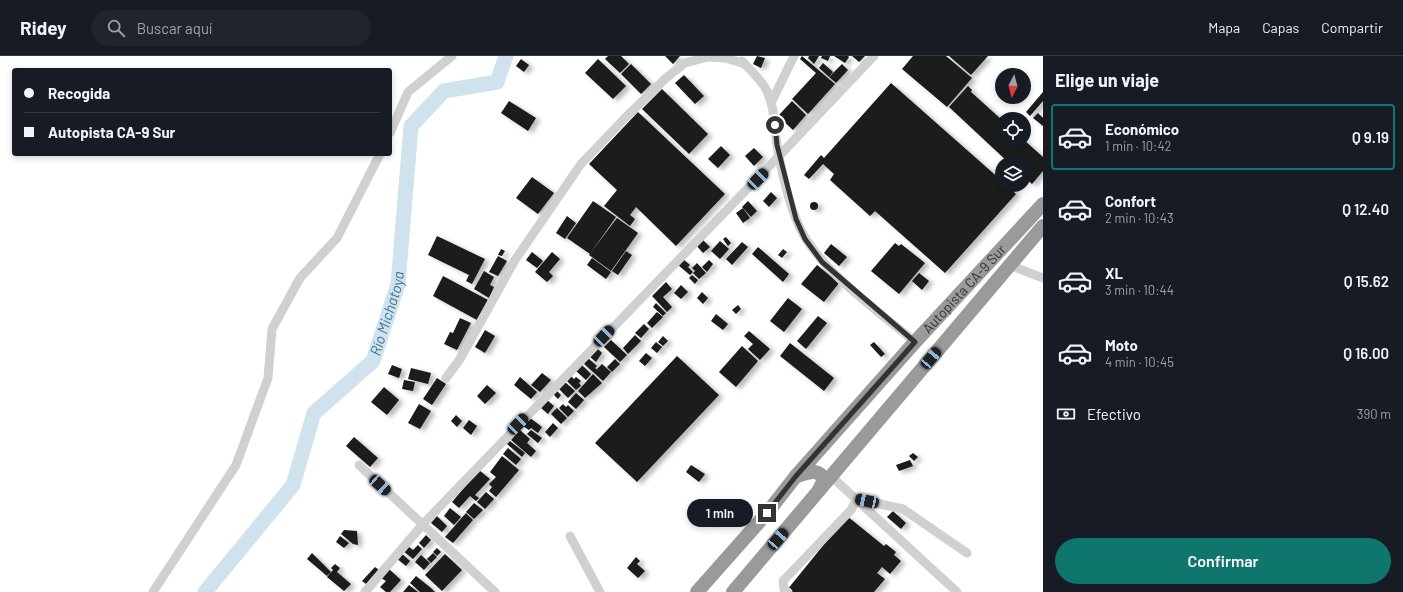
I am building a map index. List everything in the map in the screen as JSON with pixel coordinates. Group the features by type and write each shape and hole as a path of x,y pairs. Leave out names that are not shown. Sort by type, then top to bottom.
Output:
{"highway":[{"name":"Autopista CA-9 Sur","path":"697,592 767,513 796,476 915,342 1043,204"},
{"name":"Autopista CA-9 Sur","path":"733,592 832,477 1043,226"},
{"path":"915,342 923,350 925,356 924,364 921,370"},
{"path":"796,476 812,471 820,474 824,480 818,493"}],"street":[{"path":"392,129 408,92 452,56"},
{"path":"738,56 758,77 771,103 779,156 796,219 805,239 822,262 915,342"},
{"path":"771,103 794,56"},
{"path":"365,592 423,524 874,56"},
{"path":"446,378 460,359 515,260 581,164 615,128 666,78 686,63 708,57 726,58 745,64"},
{"path":"152,592 236,465 268,378 272,329 300,278 337,238 379,156"},
{"path":"1009,265 1043,278"},
{"path":"359,465 495,592"},
{"path":"832,477 957,592"},
{"path":"857,499 902,509 967,553"},
{"path":"788,592 784,588 783,581 851,510 857,499"},
{"path":"570,536 600,592"}],"building":[{"path":"608,56 621,56 629,64 620,73 605,59"},
{"path":"665,56 680,56 673,64"},
{"path":"757,56 765,58 761,68 753,64"},
{"path":"802,56 835,84 808,114 792,99 816,73 800,59"},
{"path":"809,56 819,56 814,64 808,58"},
{"path":"822,56 830,56 828,61 821,58"},
{"path":"834,56 848,56 849,57 845,63"},
{"path":"852,56 865,56 859,62"},
{"path":"913,56 946,56 972,78 947,107 902,69"},
{"path":"949,56 988,56 971,75"},
{"path":"521,59 529,65 524,72 516,66"},
{"path":"598,59 626,86 613,99 585,73"},
{"path":"823,63 833,72 829,77 819,68"},
{"path":"631,64 651,84 641,94 621,74"},
{"path":"842,64 848,70 836,83 829,77"},
{"path":"684,75 704,96 695,104 675,83"},
{"path":"891,83 995,175 995,192 1014,192 1016,194 945,273 875,211 870,216 830,180 834,174 823,164 809,179 804,175 821,155 824,158"},
{"path":"968,86 972,90 971,92 995,114 995,148 1031,148 1031,146 1043,157 1043,171 1032,184 1031,156 1002,156 949,107"},
{"path":"662,89 708,134 689,154 642,109"},
{"path":"1043,92 1043,101 1031,115 1031,112 1026,112"},
{"path":"509,101 536,118 528,131 501,113"},
{"path":"792,101 806,115 793,130 778,116"},
{"path":"638,112 725,194 676,246 636,207 630,215 635,219 630,226 604,206 617,190 589,164"},
{"path":"1038,113 1043,118 1043,126 1033,118"},
{"path":"721,146 730,155 718,168 708,159"},
{"path":"754,148 763,157 754,166 745,156"},
{"path":"532,177 554,193 538,214 516,198"},
{"path":"771,192 777,198 769,207 763,201"},
{"path":"593,201 616,217 590,254 567,238"},
{"path":"748,201 757,211 751,217 742,207"},
{"path":"814,202 817,203 817,209 814,210 811,209 810,206 811,203"},
{"path":"743,208 750,218 743,223 736,213"},
{"path":"567,216 576,223 565,239 556,233"},
{"path":"617,218 638,233 611,271 589,255"},
{"path":"437,236 485,259 472,284 466,281 469,275 428,255"},
{"path":"726,237 731,243 728,246 723,239"},
{"path":"702,239 710,247 703,253 696,245"},
{"path":"720,241 729,249 720,259 711,251"},
{"path":"742,242 748,247 732,265 726,259"},
{"path":"895,243 899,246 901,244 925,263 899,294 871,271"},
{"path":"831,244 847,257 839,266 824,253"},
{"path":"758,247 789,274 783,282 752,254"},
{"path":"501,249 505,251 502,256 498,255"},
{"path":"783,249 787,252 782,258 778,255"},
{"path":"626,251 632,255 618,275 612,271"},
{"path":"532,252 543,261 537,268 526,260"},
{"path":"552,252 560,259 549,272 553,276 547,282 535,272"},
{"path":"498,256 507,261 498,276 489,272"},
{"path":"592,258 611,272 606,279 587,265"},
{"path":"683,259 690,265 688,267 693,272 690,275 678,265"},
{"path":"709,260 713,264 707,272 702,267"},
{"path":"697,263 706,273 699,279 693,273 695,271 692,268"},
{"path":"817,265 839,283 824,302 801,284"},
{"path":"484,271 494,277 490,285 494,287 489,298 474,289"},
{"path":"919,273 929,281 922,290 912,281"},
{"path":"692,275 698,280 695,284 689,278"},
{"path":"443,276 488,300 477,320 433,296"},
{"path":"666,282 672,289 663,297 672,307 667,312 652,296"},
{"path":"681,285 688,292 681,299 674,293"},
{"path":"702,292 708,298 703,304 697,298"},
{"path":"788,298 802,309 784,332 770,321"},
{"path":"656,303 666,313 663,316 653,307"},
{"path":"738,305 741,309 736,314 732,310"},
{"path":"657,312 663,317 652,328 647,323"},
{"path":"716,314 728,324 723,330 711,321"},
{"path":"818,316 827,323 806,349 797,341"},
{"path":"460,318 471,323 457,350 444,344 450,332 453,333"},
{"path":"644,324 649,329 641,338 635,333"},
{"path":"485,330 495,336 485,353 475,347"},
{"path":"749,331 770,349 760,360 748,349 753,344 744,336"},
{"path":"635,335 641,341 628,354 623,348"},
{"path":"663,336 668,341 663,346 658,342"},
{"path":"611,340 627,355 620,362 604,347"},
{"path":"656,342 662,347 657,353 651,348"},
{"path":"874,342 885,354 881,357 870,345"},
{"path":"790,343 834,378 824,391 780,356"},
{"path":"742,346 758,361 736,387 719,372"},
{"path":"596,347 602,353 596,362 589,356"},
{"path":"646,353 652,358 645,366 639,361"},
{"path":"677,356 719,395 637,482 595,443"},
{"path":"588,358 597,366 595,368 599,371 597,369 602,364 611,372 603,381 583,363"},
{"path":"615,359 620,364 612,372 607,367"},
{"path":"392,365 402,369 399,378 388,374"},
{"path":"582,365 591,374 586,380 576,371"},
{"path":"411,368 431,373 428,384 408,379"},
{"path":"542,373 551,380 540,392 531,385"},
{"path":"593,374 602,383 585,398 578,391"},
{"path":"571,376 574,379 576,377 581,381 579,383 581,386 576,390 567,381"},
{"path":"520,377 537,392 531,399 514,385"},
{"path":"437,378 446,384 432,405 423,399"},
{"path":"404,380 415,382 413,391 402,389"},
{"path":"565,382 575,391 568,398 559,389"},
{"path":"487,385 496,393 485,404 477,396"},
{"path":"384,387 399,400 387,415 371,402"},
{"path":"556,390 561,395 558,399 553,394"},
{"path":"576,393 584,400 576,409 568,402"},
{"path":"547,400 554,406 548,414 541,408"},
{"path":"419,404 431,411 420,429 408,423"},
{"path":"563,404 566,407 568,405 574,411 568,417 559,408"},
{"path":"557,408 567,418 561,424 551,414"},
{"path":"456,415 462,421 457,427 451,421"},
{"path":"529,417 542,427 538,433 531,428 529,430 523,426"},
{"path":"469,420 477,426 471,435 463,428"},
{"path":"553,423 558,428 550,437 545,432"},
{"path":"520,430 530,439 527,443 536,451 531,457 511,440"},
{"path":"531,430 542,438 538,443 527,434"},
{"path":"354,437 378,458 370,467 346,446"},
{"path":"510,441 525,453 522,457 507,444"},
{"path":"508,448 521,459 516,465 503,454"},
{"path":"913,453 918,457 914,461 909,456"},
{"path":"502,456 519,470 496,497 489,491 492,487 489,484 496,477 490,472"},
{"path":"910,460 913,466 899,471 896,465"},
{"path":"691,465 705,474 699,482 686,472"},
{"path":"479,470 490,479 475,495 479,498 476,501 470,496 459,508 452,502"},
{"path":"486,492 494,499 485,509 477,502"},
{"path":"474,503 483,510 474,519 466,512"},
{"path":"450,508 461,517 454,525 444,516"},
{"path":"893,511 906,523 901,529 887,517"},
{"path":"466,513 473,520 453,543 445,537"},
{"path":"705,513 715,515 713,523 704,521"},
{"path":"437,516 447,526 442,532 431,523"},
{"path":"847,516 884,546 886,544 896,552 894,555 901,561 890,574 882,567 877,573 885,579 874,592 790,592 787,590"},
{"path":"344,530 357,531 358,545 353,544 341,534"},
{"path":"426,535 431,540 424,548 419,543"},
{"path":"340,536 349,543 344,548 336,542"},
{"path":"418,545 422,549 413,559 403,551 408,546 413,550"},
{"path":"437,548 441,552 437,556 433,552"},
{"path":"400,552 410,561 406,566 396,558"},
{"path":"312,553 331,572 327,576 307,559"},
{"path":"433,553 437,557 431,563 427,559"},
{"path":"445,554 462,570 442,591 425,575"},
{"path":"421,555 430,563 424,570 415,562"},
{"path":"636,557 640,561 637,564 645,571 638,578 627,568"},
{"path":"335,564 340,568 337,572 351,584 344,591 327,577 333,570 331,568"},
{"path":"375,567 379,570 366,584 362,581"},
{"path":"389,569 401,580 390,592 386,592 380,587 386,581 381,578"},
{"path":"416,576 435,592 420,592 410,583"},
{"path":"409,585 418,592 403,592"}],"waterway":[{"name":"Río Michatoya","path":"205,592 293,485 314,413 373,361 398,284 411,126 444,91 497,82 506,56"}],"route":[{"path":"767,513 796,476 915,342 822,262 805,239 796,219 788,190 777,145 775,125"}]}
